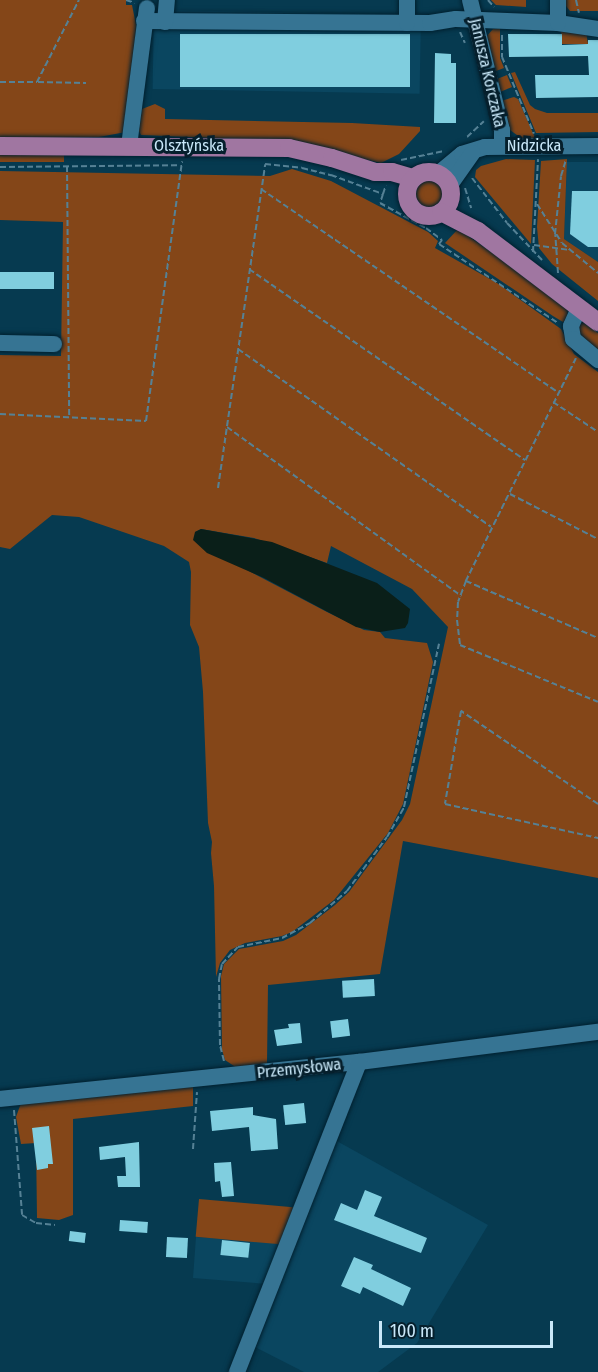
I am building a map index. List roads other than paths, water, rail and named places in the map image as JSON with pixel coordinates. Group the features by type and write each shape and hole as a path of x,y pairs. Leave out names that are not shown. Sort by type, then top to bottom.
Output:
{"main road":[{"name":"Olsztyńska","path":"0,146 289,148 332,158 387,183 410,186"},
{"path":"452,190 428,216 416,211 408,200 410,186 425,172 452,190 465,214 478,231 598,322"}],"street":[{"path":"165,22 167,0"},
{"path":"406,23 407,0"},
{"name":"Janusza Korczaka","path":"470,0 502,130 502,146"},
{"path":"558,0 558,23"},
{"path":"129,146 145,15 165,22 406,23 456,19 474,22 558,23 598,29"},
{"name":"Nidzicka","path":"452,190 468,146 598,146"},
{"path":"579,308 571,326 573,339 598,360"},
{"path":"0,344 54,344"},
{"name":"Przemysłowa","path":"0,1099 359,1062 598,1032"},
{"path":"237,1372 359,1062"}]}
